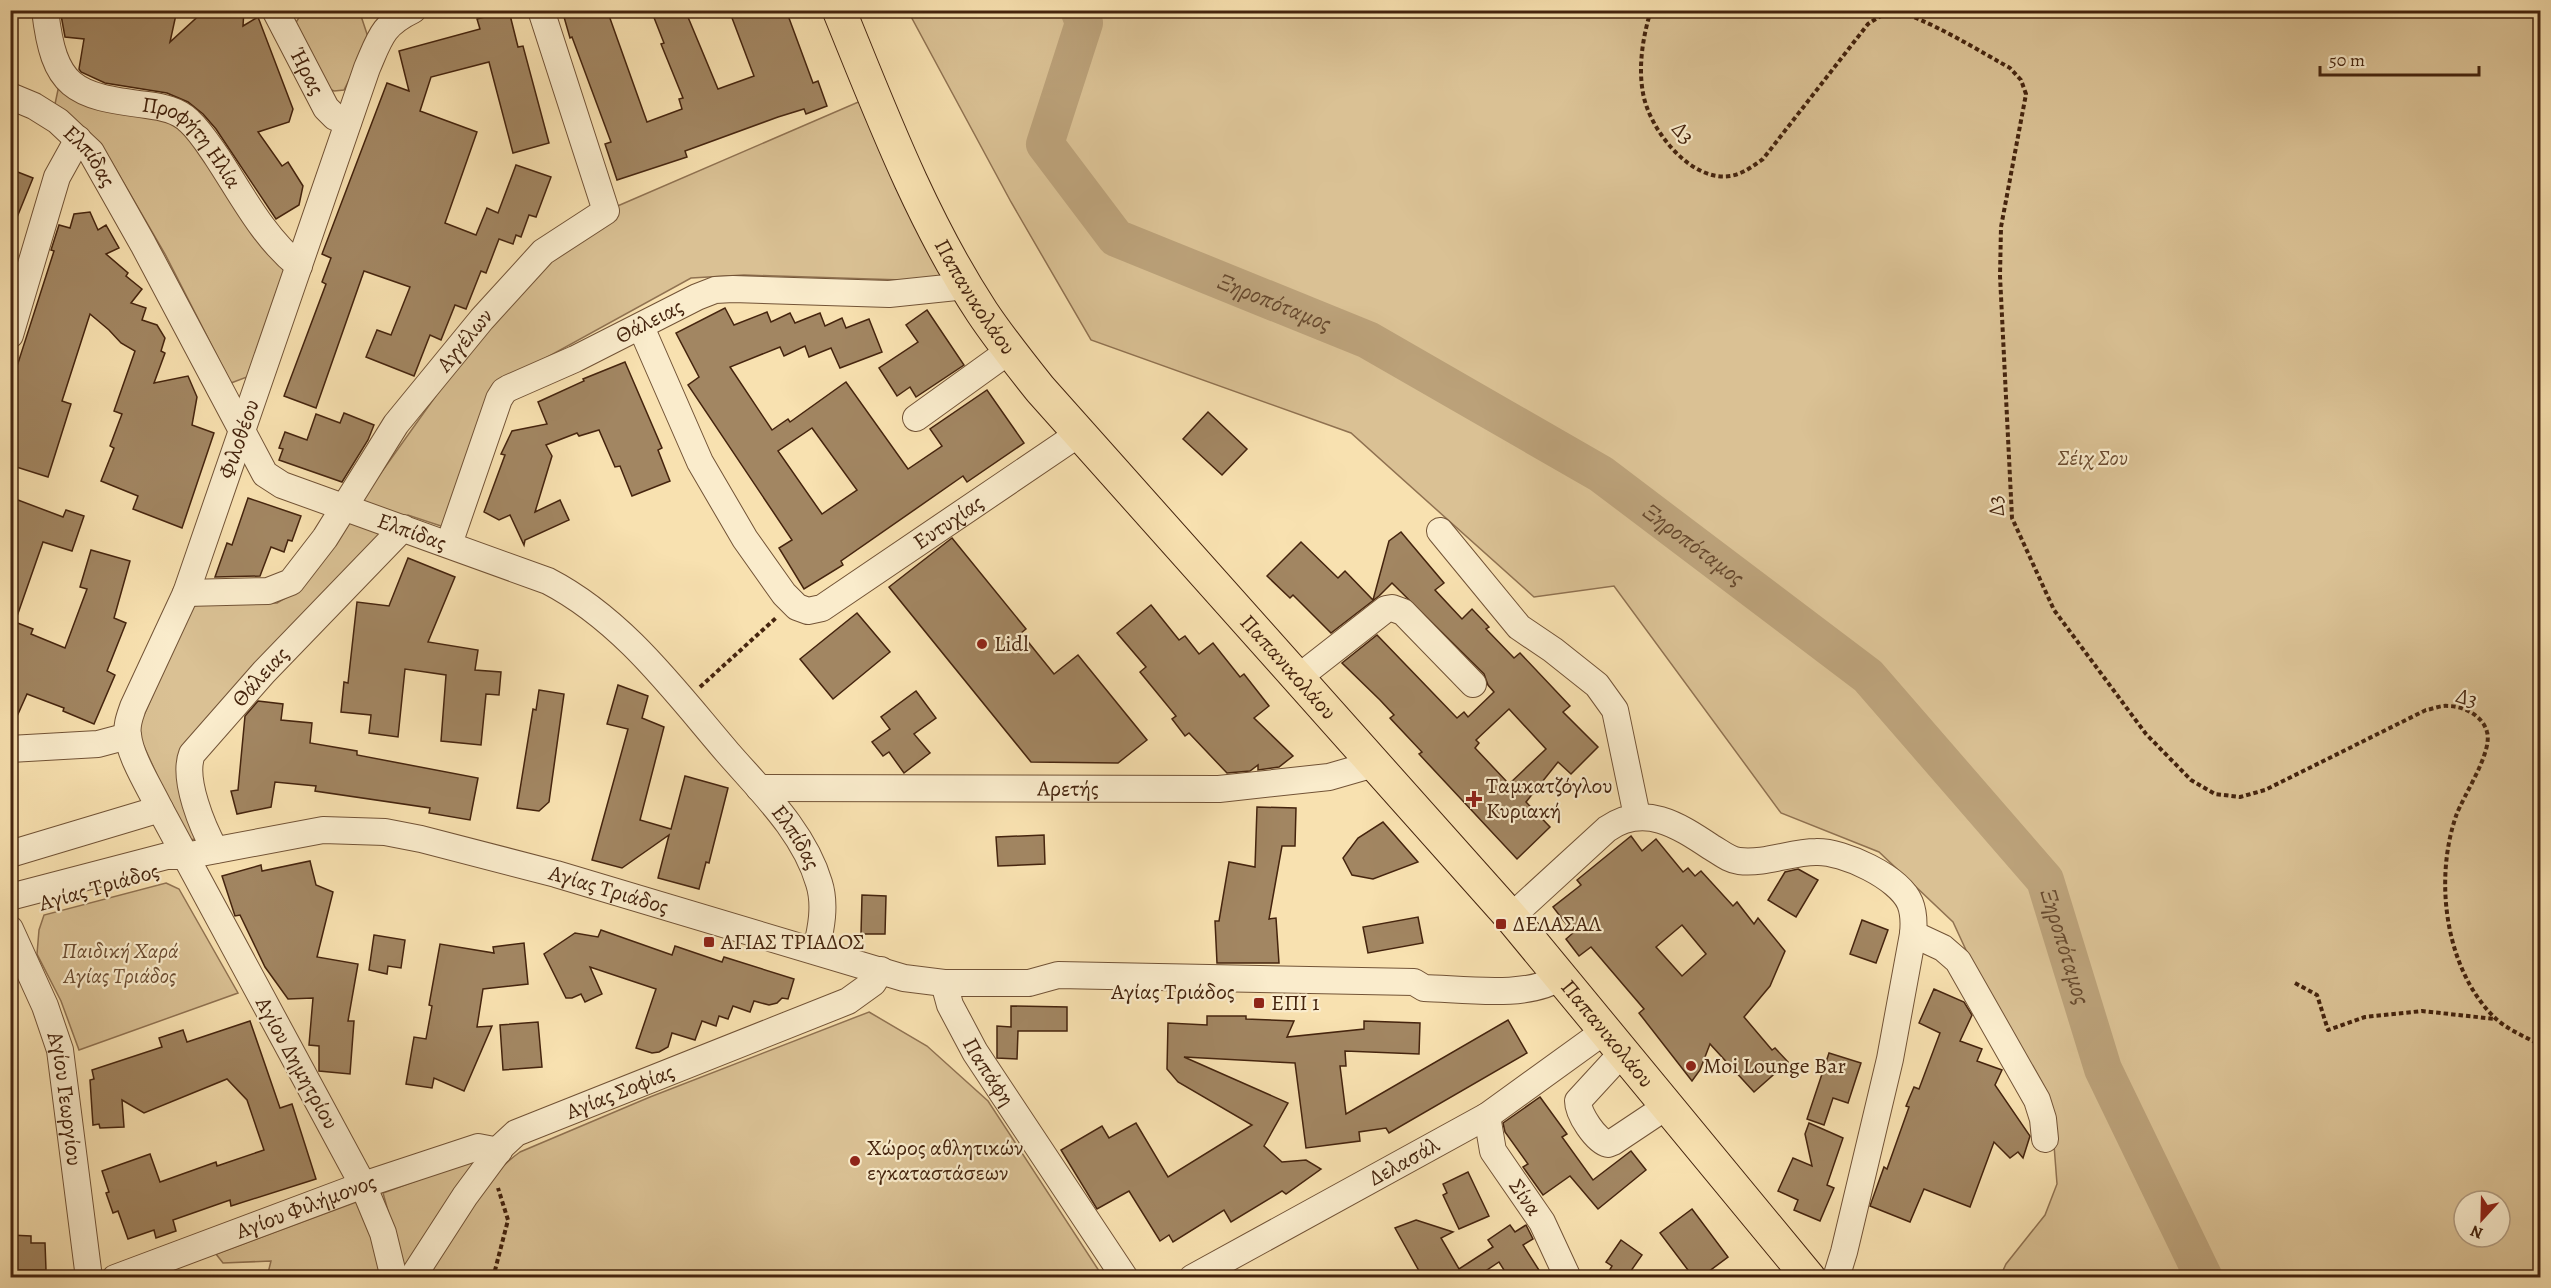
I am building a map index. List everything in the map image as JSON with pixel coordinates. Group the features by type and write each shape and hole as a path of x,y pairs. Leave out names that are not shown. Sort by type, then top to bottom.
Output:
{"main road":[{"name":"Παπανικολάου","path":"839,10 906,169 966,286 1009,351 1511,916 1809,1278"}],"street":[{"name":"Προφήτη Ηλία","path":"45,10 49,42 57,65 72,85 91,96 117,102 160,107 187,118 206,141 268,237 299,266"},
{"name":"Ήρας","path":"275,10 326,108 335,117 348,122"},
{"name":"Αγγέλων","path":"186,593 268,591 284,587 291,582 345,508 396,424 482,319 543,252 606,210 541,10"},
{"name":"Φιλοθέου","path":"128,736 133,707 186,593 348,122 376,47 397,13"},
{"name":"Ελπίδας","path":"10,96 44,112 91,152 259,466 272,480 531,574 576,596 625,637 759,788 797,838 821,886 822,909 816,950"},
{"path":"10,335 57,177 78,139"},
{"name":"Θάλειας","path":"449,544 504,391 641,327 697,297 724,289 889,294 966,286"},
{"path":"641,327 689,438 718,494 767,572 804,607"},
{"path":"916,418 1009,351"},
{"name":"Ευτυχίας","path":"804,607 1080,433"},
{"name":"Θάλειας","path":"215,850 199,817 190,770 192,754 272,664 403,528"},
{"path":"1440,531 1519,627 1598,685 1615,710 1637,816"},
{"path":"1299,677 1386,609 1392,608 1407,615 1473,684"},
{"path":"10,749 98,744 128,736 160,809 185,856"},
{"name":"Αρετής","path":"759,788 1219,789 1329,777 1374,764"},
{"path":"10,854 160,809"},
{"path":"1511,916 1607,828 1623,819 1637,816 1659,819 1738,861 1773,859 1816,852 1833,854 1886,877 1909,900 1913,915 1913,934 1890,1059 1836,1278"},
{"name":"Αγίας Τριάδος","path":"10,897 167,856 185,856 323,830 386,832 545,871 904,978 944,983 1029,983 1058,975 1414,982 1424,988 1527,990 1550,984 1560,977"},
{"name":"Αγίας Τριάδος","path":"10,908 20,909 164,870 185,856"},
{"name":"Αγίου Δημητρίου","path":"185,856 363,1185 383,1233 394,1278"},
{"name":"Αγίου Γεωργίου","path":"10,929 45,1006 60,1050 89,1278"},
{"path":"1913,934 1949,952 1967,975 2037,1100 2043,1119 2045,1139"},
{"name":"Αγίας Σοφίας","path":"412,1278 437,1235 511,1137 524,1129 848,1001 873,983 881,970"},
{"name":"Παπάφη","path":"944,983 950,1005 975,1052 1125,1278"},
{"path":"1614,1041 1578,1101 1579,1109 1599,1140 1608,1144 1613,1142 1667,1106"},
{"name":"Δελασάλ","path":"1192,1278 1487,1116 1614,1041"},
{"name":"Σίνα","path":"1487,1116 1493,1151 1542,1222 1569,1278"},
{"name":"Αγίου Φιλήμονος","path":"115,1278 363,1185 478,1147 493,1159"}],"path":[{"name":"Δ3","path":"1651,10 1644,31 1643,94 1654,124 1668,144 1688,164 1709,175 1730,176 1748,170 1763,159 1868,24 1883,15 1899,12 1918,18 2010,68 2021,80 2026,94 2024,112 2001,227 2000,267 2012,518 2054,610 2146,734 2191,780 2215,794 2240,797 2265,790 2426,710 2448,706 2465,710 2480,718 2488,733 2485,751 2456,816 2447,849 2444,887 2453,945 2467,978 2482,1003 2496,1019 2541,1045"},
{"path":"684,701 804,607"},
{"path":"2295,983 2317,996 2328,1030 2366,1017 2422,1011 2496,1019"},
{"path":"493,1159 494,1175 508,1220 494,1276 500,1278"}],"green space":[{"path":"303,11 361,16 369,40 344,90 334,91 327,88 295,24"},
{"name":"Σέιχ Σου","path":"908,11 2540,11 2540,1277 2000,1277 2006,1264 2045,1215 2057,1184 2051,1106 1990,1002 1953,922 1879,852 1781,813 1614,586 1534,597 1351,433 1091,340 1011,202"},
{"path":"59,85 178,123 285,270 247,377 231,383 165,254 111,161 90,136 55,104"},
{"path":"863,100 950,280 744,275 691,278 511,377 450,529 408,515 320,600 188,744 202,837 187,841 137,731 192,606 218,603 277,603 296,592 460,362 529,277 606,211"},
{"name":"Παιδική Χαρά Αγίας Τριάδος","path":"166,883 179,889 238,993 79,1050 61,1001 37,954 39,930 44,915"},
{"name":"Χώρος αθλητικών εγκαταστάσεων","path":"869,1012 927,1046 988,1101 1103,1277 423,1278 479,1193 505,1164 520,1152 650,1097"},
{"path":"473,1160 478,1161 405,1272 383,1193"},
{"path":"359,1201 385,1277 267,1277 271,1261 223,1263 216,1254"}],"building":[{"path":"63,10 177,10 170,42 205,10 244,10 243,26 258,17 293,109 289,122 258,132 282,166 288,162 303,186 299,205 276,219 216,129 188,102 167,93 105,83 81,72 79,69 84,39 65,37 61,15"},
{"path":"562,10 607,10 647,122 682,109 679,99 683,98 661,44 664,43 651,10 685,10 718,89 754,76 729,10 786,10 813,83 818,81 827,106 806,114 804,109 778,117 685,151 687,157 617,180 605,144 611,142 572,37 570,38"},
{"path":"509,11 518,47 523,46 549,143 513,153 489,62 431,77 420,111 477,132 445,223 476,235 487,208 498,213 516,165 551,177 536,217 529,215 521,237 516,235 513,244 499,239 486,273 481,271 466,309 455,305 441,340 430,335 414,376 366,357 377,330 391,335 410,287 364,271 316,408 284,396 326,284 322,282 331,258 322,254 387,83 409,91 399,51 480,29 477,19"},
{"path":"10,169 33,178 11,232 10,232"},
{"path":"90,212 98,230 106,225 119,248 106,254 128,273 126,276 142,289 131,303 146,308 142,320 157,325 165,338 161,351 165,353 154,383 188,376 197,397 192,425 214,433 182,528 133,509 138,496 101,481 114,448 110,446 122,414 114,411 135,351 121,343 90,314 62,401 71,404 48,477 10,465 10,388 54,251 51,250 59,225 70,228 74,214"},
{"path":"725,308 734,325 767,312 771,322 790,313 795,323 820,313 825,326 842,318 846,328 869,319 882,352 840,368 831,348 809,357 805,346 784,356 780,347 730,367 772,430 788,419 790,422 846,382 908,469 942,446 930,429 987,390 1024,443 967,482 963,476 841,561 843,565 804,589 779,548 792,540 688,385 699,377 676,333","holes":["812,428 857,490 822,514 778,451"]},
{"path":"927,310 964,365 916,397 910,387 897,396 879,368 918,342 906,325"},
{"path":"625,362 662,448 658,450 670,481 632,496 620,466 615,467 599,430 579,436 577,433 546,445 552,456 535,512 560,500 569,520 525,540 524,545 510,515 499,520 484,512 505,455 501,454 512,431 547,424 538,402 584,381 583,379"},
{"path":"1208,412 1247,449 1222,475 1183,439"},
{"path":"344,413 374,425 368,440 342,482 279,460 283,449 279,448 285,432 307,440 316,414 340,423"},
{"path":"10,497 63,517 66,510 84,516 72,551 43,542 15,622 33,629 31,634 65,648 87,589 80,587 91,550 130,561 114,618 126,623 107,671 115,675 94,724 63,711 64,708 27,694 10,732"},
{"path":"248,498 301,516 292,541 288,540 284,552 271,547 260,576 215,577 227,543 232,545"},
{"path":"1401,532 1444,583 1435,590 1462,619 1472,609 1489,627 1486,629 1514,658 1520,653 1570,706 1563,712 1598,747 1571,774 1558,762 1526,802 1550,827 1517,859 1419,754 1422,752 1390,718 1394,715 1342,663 1377,635 1457,718 1464,712 1468,717 1494,692 1488,685 1484,674 1392,583 1379,596 1331,633 1293,595 1290,598 1267,576 1301,542 1338,578 1345,571 1373,600 1389,541","holes":["1509,709 1546,749 1509,784 1475,748 1479,743 1476,740"]},
{"name":"Lidl","path":"952,538 1026,629 1021,633 1054,674 1078,655 1147,740 1118,763 1031,762 889,587"},
{"path":"408,558 455,577 428,642 478,650 475,670 501,672 499,695 486,694 481,745 441,741 446,675 405,669 398,737 369,733 371,715 341,712 344,682 348,683 357,602 389,606"},
{"path":"1151,605 1179,640 1185,636 1199,654 1213,643 1240,677 1244,674 1269,706 1254,718 1293,756 1279,767 1258,770 1258,765 1250,771 1227,773 1189,733 1185,736 1172,719 1176,716 1140,672 1146,667 1117,633"},
{"path":"857,613 890,652 833,699 800,659"},
{"path":"618,685 648,696 642,718 664,727 640,820 671,829 685,776 728,788 709,863 706,862 699,889 658,878 669,835 622,868 592,860 628,729 607,724"},
{"path":"539,690 564,694 549,802 539,811 517,808 533,709 536,710"},
{"path":"916,691 936,718 914,734 930,753 904,773 889,752 883,756 872,742 890,729 881,717"},
{"path":"258,701 283,704 281,720 312,723 310,743 357,751 357,755 478,778 470,820 429,813 430,808 315,791 316,786 275,782 271,807 237,814 231,791 238,790 245,716"},
{"path":"1257,807 1296,808 1295,846 1282,846 1269,919 1276,918 1279,963 1217,963 1215,921 1219,921 1229,862 1255,867"},
{"path":"1383,822 1418,862 1373,879 1352,875 1343,858 1358,838"},
{"path":"1044,835 1045,864 998,866 996,837"},
{"path":"1631,836 1642,851 1656,839 1683,872 1688,868 1695,876 1701,871 1733,906 1737,902 1754,924 1758,918 1785,951 1770,986 1744,1017 1772,1050 1775,1048 1788,1062 1754,1092 1710,1044 1700,1070 1692,1081 1639,1013 1644,1009 1591,947 1579,956 1566,939 1573,933 1553,907 1581,885 1577,880","holes":["1682,925 1706,954 1682,976 1656,947"]},
{"path":"310,861 316,885 333,892 317,957 358,964 348,1021 354,1021 350,1074 319,1071 319,1046 309,1045 313,998 288,999 265,967 240,915 235,916 222,876 261,865 262,871"},
{"path":"1798,869 1818,880 1796,917 1768,900 1785,872"},
{"path":"862,895 886,896 885,934 861,934"},
{"path":"1418,917 1423,943 1368,953 1363,927"},
{"path":"1862,920 1888,930 1876,963 1850,954"},
{"path":"601,930 672,955 675,946 722,962 724,957 794,979 788,999 782,998 777,1003 769,1005 754,1001 750,1012 733,1006 728,1019 719,1016 716,1026 702,1021 695,1040 672,1033 668,1047 659,1052 652,1053 636,1048 656,989 590,967 602,994 585,1002 581,994 566,998 544,954 575,933 598,937"},
{"path":"374,935 405,940 401,968 388,966 387,974 369,970"},
{"path":"524,943 528,984 483,989 477,1027 492,1026 464,1091 434,1078 432,1088 406,1084 414,1037 426,1039 432,1006 429,1005 440,944 494,953 493,947"},
{"path":"1934,989 1964,1002 1972,1015 1960,1041 1982,1049 1977,1061 2002,1070 1995,1085 2030,1136 2023,1158 2018,1152 2010,1158 1994,1142 1970,1207 1924,1189 1910,1222 1870,1206 1884,1167 1887,1169 1909,1107 1906,1106 1914,1087 1919,1089 1940,1033 1919,1023"},
{"path":"1011,1006 1067,1007 1067,1031 1018,1031 1017,1059 997,1058 997,1026 1011,1027"},
{"path":"1207,1016 1246,1016 1246,1019 1294,1021 1287,1037 1364,1029 1364,1021 1420,1023 1419,1054 1345,1051 1346,1066 1340,1066 1346,1114 1508,1020 1527,1053 1389,1133 1386,1128 1359,1132 1360,1141 1306,1148 1295,1063 1184,1057 1288,1103 1264,1146 1282,1162 1306,1160 1321,1169 1286,1194 1282,1191 1231,1222 1224,1210 1173,1242 1169,1235 1160,1241 1129,1191 1097,1209 1061,1150 1102,1126 1109,1138 1136,1123 1168,1177 1252,1125 1178,1082 1167,1069 1168,1023 1207,1025"},
{"path":"250,1021 280,1108 292,1104 316,1179 231,1206 230,1200 173,1220 176,1231 156,1238 154,1230 128,1239 118,1211 113,1213 102,1171 150,1154 160,1182 216,1162 217,1166 264,1150 247,1100 227,1079 144,1113 122,1100 124,1127 100,1128 99,1124 93,1125 90,1080 94,1079 92,1070 162,1047 159,1038 183,1030 187,1042"},
{"path":"538,1022 542,1067 503,1070 500,1025"},
{"path":"1829,1053 1861,1063 1848,1103 1833,1098 1824,1125 1807,1119"},
{"path":"1540,1097 1567,1134 1562,1137 1593,1180 1631,1151 1646,1170 1598,1209 1570,1176 1543,1195 1523,1167 1528,1164 1505,1132 1503,1123"},
{"path":"1809,1123 1843,1138 1827,1185 1834,1188 1820,1221 1794,1210 1798,1200 1778,1191 1793,1158 1812,1166 1805,1134"},
{"path":"1468,1172 1489,1216 1459,1229 1443,1195 1447,1193 1443,1184"},
{"path":"1692,1209 1728,1257 1700,1278 1694,1278 1660,1233"},
{"path":"1416,1220 1453,1232 1441,1238 1459,1269 1493,1247 1488,1240 1510,1225 1515,1232 1526,1225 1533,1239 1523,1245 1544,1278 1509,1278 1499,1262 1475,1278 1423,1278 1395,1228"},
{"path":"10,1235 31,1236 31,1243 45,1243 46,1270 10,1270"},
{"path":"1621,1240 1642,1255 1626,1278 1620,1278 1609,1271 1612,1266 1606,1262"}],"waterway":[{"name":"Ξηροπόταμος","path":"1079,10 1084,23 1045,144 1116,238 1368,340 1601,474 1868,676 2045,880 2103,1069 2204,1278"}],"place":[{"name":"Lidl","path":"982,644"},
{"name":"Ταμκατζόγλου Κυριακή","path":"1474,799"},
{"name":"ΔΕΛΑΣΑΛ","path":"1501,924"},
{"name":"ΑΓΙΑΣ ΤΡΙΑΔΟΣ","path":"709,942"},
{"name":"ΕΠΙ 1","path":"1259,1003"},
{"name":"Moi Lounge Bar","path":"1691,1066"},
{"name":"Χώρος αθλητικών εγκαταστάσεων","path":"855,1161"}]}
